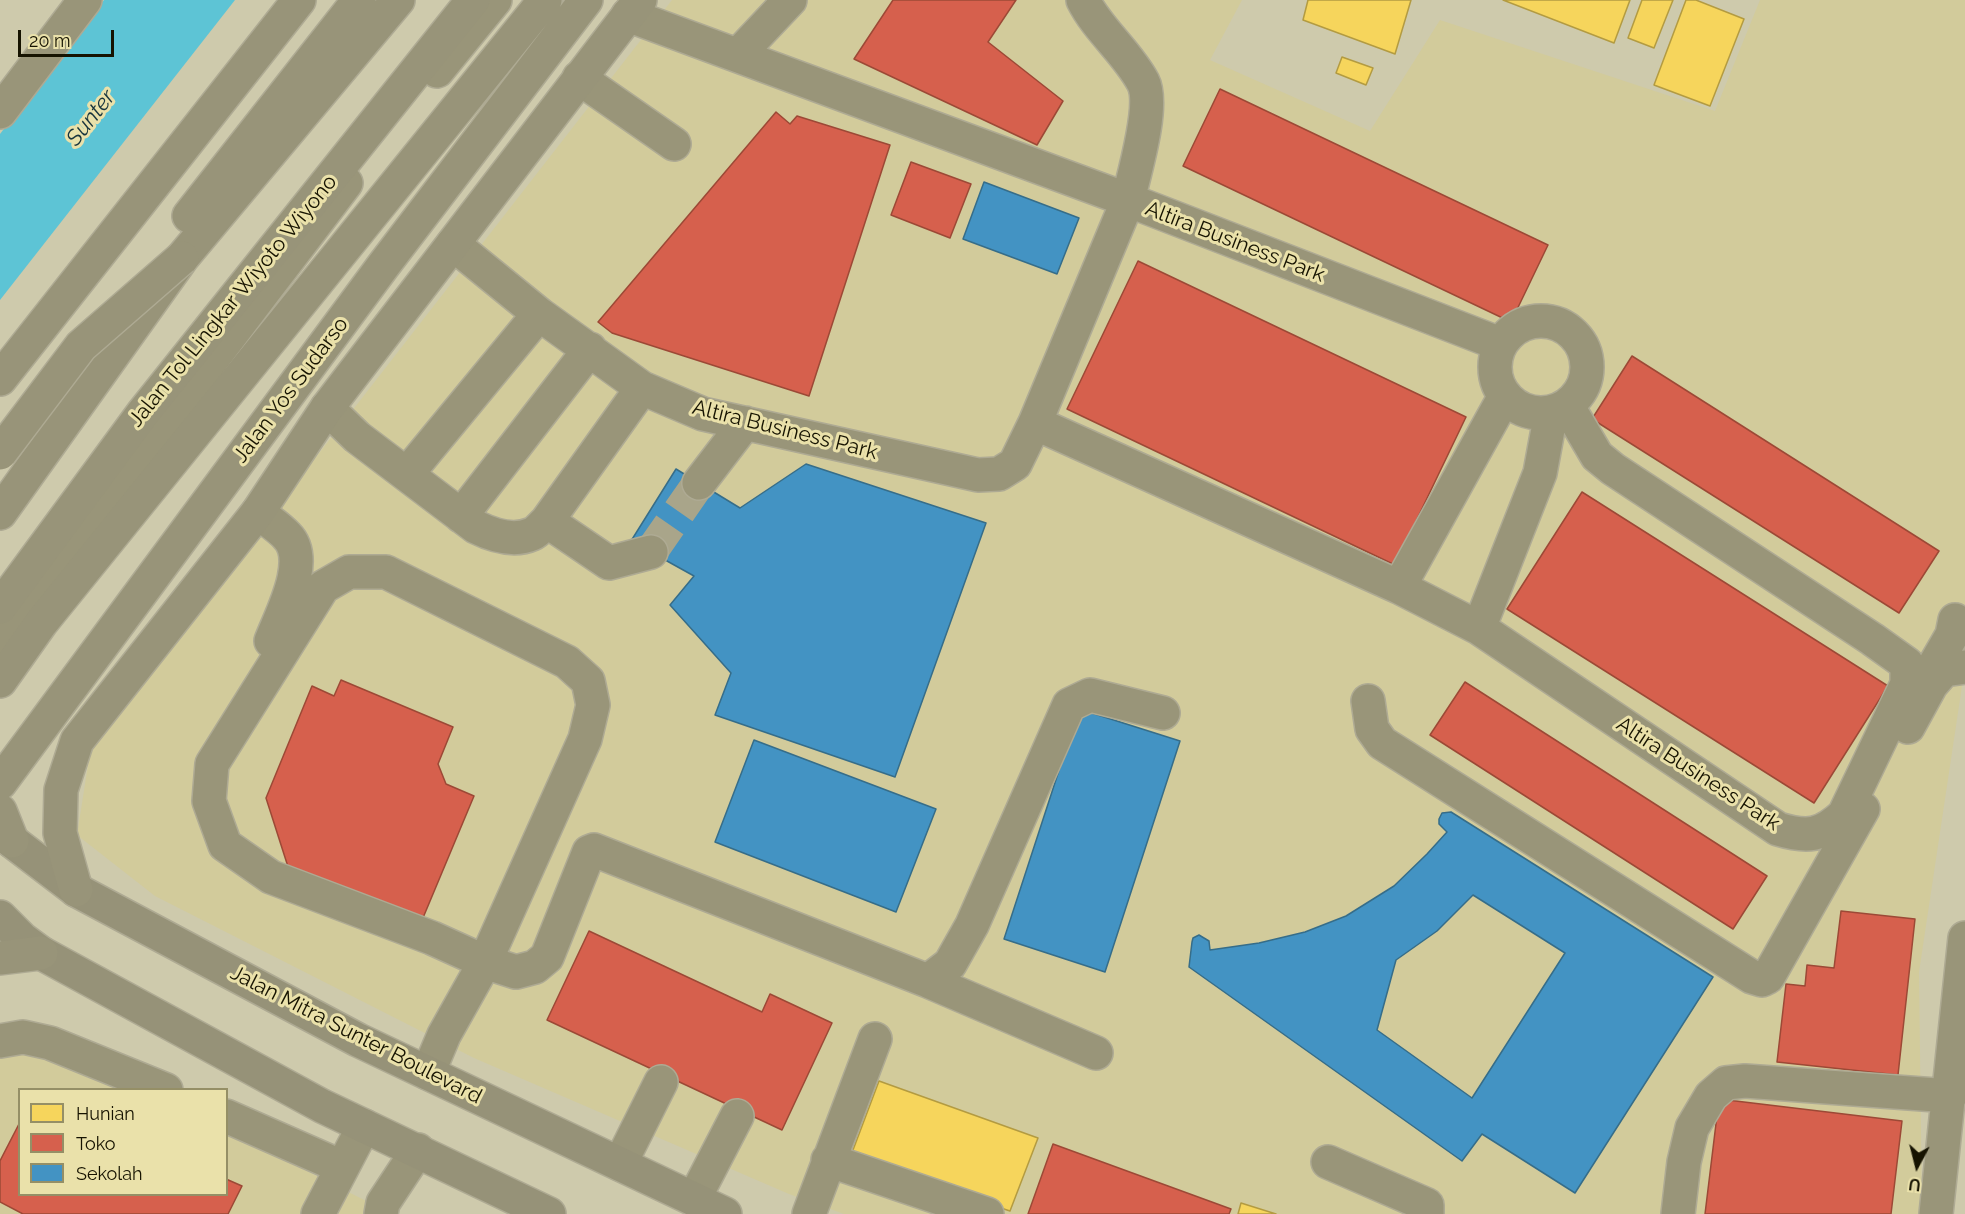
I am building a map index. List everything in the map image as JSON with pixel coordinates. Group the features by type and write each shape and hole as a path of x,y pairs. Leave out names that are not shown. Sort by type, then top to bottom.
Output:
{"highway":[{"path":"0,379 299,0"},
{"path":"0,454 359,0"},
{"path":"0,513 183,258 398,0"},
{"name":"Jalan Tol Lingkar Wiyoto Wiyono","path":"0,607 143,413 473,0"},
{"path":"0,681 41,623 545,0"},
{"name":"Jalan Yos Sudarso","path":"0,783 383,266 586,0"},
{"path":"76,890 60,833 61,790 77,741 258,513 327,408 634,8"},
{"path":"0,454 81,346 183,258"},
{"path":"0,811 6,837"}],"main road":[{"name":"Jalan Mitra Sunter Boulevard","path":"6,837 76,890 358,1040 725,1214"},
{"path":"13,940 322,1106 549,1214"}],"street":[{"path":"0,112 85,0"},
{"path":"0,639 350,177 495,0"},
{"path":"738,55 790,0"},
{"path":"634,8 738,55 1128,200 1147,115 1144,84 1092,17 1083,0"},
{"path":"579,78 674,144"},
{"name":"Altira Business Park","path":"453,244 538,314 642,388 703,414 978,475 999,474 1015,464 1035,423 1128,200 1500,344"},
{"path":"407,474 538,314"},
{"path":"1479,628 1540,473 1559,409 1580,393 1586,376 1584,350 1575,335 1556,323 1534,321 1514,329 1500,344 1495,367 1497,382 1505,396 1513,404 1523,409 1559,409"},
{"path":"468,521 590,349"},
{"path":"327,408 357,437 468,521 495,536 514,537 533,534 547,521 642,388"},
{"path":"1399,587 1505,396"},
{"path":"1559,409 1597,456 1613,469 1862,632 1907,674"},
{"path":"699,483 745,423"},
{"name":"Altira Business Park","path":"1035,423 1399,587 1479,628 1778,829 1795,834 1814,834 1829,829 1844,815 1907,674 1933,628 1960,618"},
{"path":"255,695 269,646 288,600 296,569 296,551 288,537 258,513"},
{"path":"547,521 609,563 651,552"},
{"path":"428,1074 444,1035 485,962 585,739 593,705 588,681 567,662 386,573 349,572 323,587 212,764 209,801 225,845 271,877 432,938 485,962 516,972 535,967 546,957 586,857 594,850 928,981 1096,1053"},
{"path":"1368,701 1372,729 1382,743 1752,977 1762,981 1768,977 1854,827 1931,685 1944,670 1965,667"},
{"path":"928,981 950,964 972,925 1070,705 1090,694 1163,713"},
{"path":"1936,1214 1965,938"},
{"path":"0,1041 23,1036 50,1043 163,1088"},
{"path":"809,1214 876,1039"},
{"path":"1678,1214 1684,1162 1692,1128 1711,1096 1726,1083 1744,1081 1950,1096"},
{"path":"620,1164 661,1082"},
{"path":"694,1199 737,1116"},
{"path":"228,1117 342,1167"},
{"path":"318,1214 364,1126"},
{"path":"381,1214 382,1203 418,1150"},
{"path":"828,1160 987,1214"},
{"path":"1328,1162 1426,1205 1428,1214"}],"shaded area":[{"path":"672,0 1242,0 1210,60 1370,131 1440,20 1715,111 1760,0 1965,0 1965,666 1919,972 1922,1214 844,1214 789,1194 474,1058 155,896 77,835 91,746"},
{"path":"0,1026 142,1088 18,1088 18,1196 228,1196 228,1132 392,1214 0,1214"}],"water":[{"name":"Sunter","path":"104,0 235,0 0,300 0,134"}],"building: Hunian":[{"path":"1308,0 1411,0 1395,54 1303,20"},
{"path":"1503,0 1630,0 1614,43"},
{"path":"1642,0 1673,0 1654,48 1628,38"},
{"path":"1686,0 1696,0 1744,19 1710,106 1654,85"},
{"path":"1342,57 1373,68 1366,85 1336,73"},
{"path":"879,1081 1038,1138 1010,1211 850,1158"},
{"path":"1241,1203 1276,1214 1238,1214"}],"building: Toko":[{"path":"893,0 1016,0 988,42 1063,101 1037,145 854,59"},
{"path":"1220,89 1548,245 1511,322 1183,166"},
{"path":"776,112 790,124 797,116 890,145 809,396 612,333 598,322"},
{"path":"911,162 971,184 950,238 891,215"},
{"path":"1138,261 1466,417 1395,565 1067,409"},
{"path":"1632,356 1939,551 1899,613 1592,419"},
{"path":"1582,492 1888,686 1814,803 1507,609"},
{"path":"341,680 453,727 438,764 446,784 474,796 420,925 290,873 266,798 312,686 334,696"},
{"path":"1465,682 1767,876 1733,929 1430,735"},
{"path":"1841,911 1915,919 1898,1075 1777,1062 1786,984 1805,986 1807,965 1834,968"},
{"path":"589,931 762,1012 770,994 832,1023 782,1130 547,1020"},
{"path":"1719,1099 1902,1121 1891,1214 1705,1214"},
{"path":"18,1126 18,1196 228,1196 228,1180 242,1186 228,1214 23,1214 0,1202 0,1161"},
{"path":"1053,1144 1231,1209 1229,1214 1028,1214"}],"building: Sekolah":[{"path":"984,182 1079,218 1057,274 963,239"},
{"path":"806,464 986,523 895,777 715,715 731,673 670,605 694,576 631,541 676,469 740,508"},
{"path":"1079,709 1180,741 1105,972 1004,939"},
{"path":"754,740 936,809 896,912 715,842"},
{"path":"1451,812 1713,977 1575,1193 1482,1134 1462,1161 1189,967 1193,938 1199,935 1209,941 1210,950 1259,943 1305,932 1346,916 1394,886 1427,854 1447,832 1439,824 1442,813","holes":["1473,895 1565,953 1472,1098 1377,1030 1396,960 1437,931"]}],"tunnel":[{"path":"651,552 699,483"}]}
